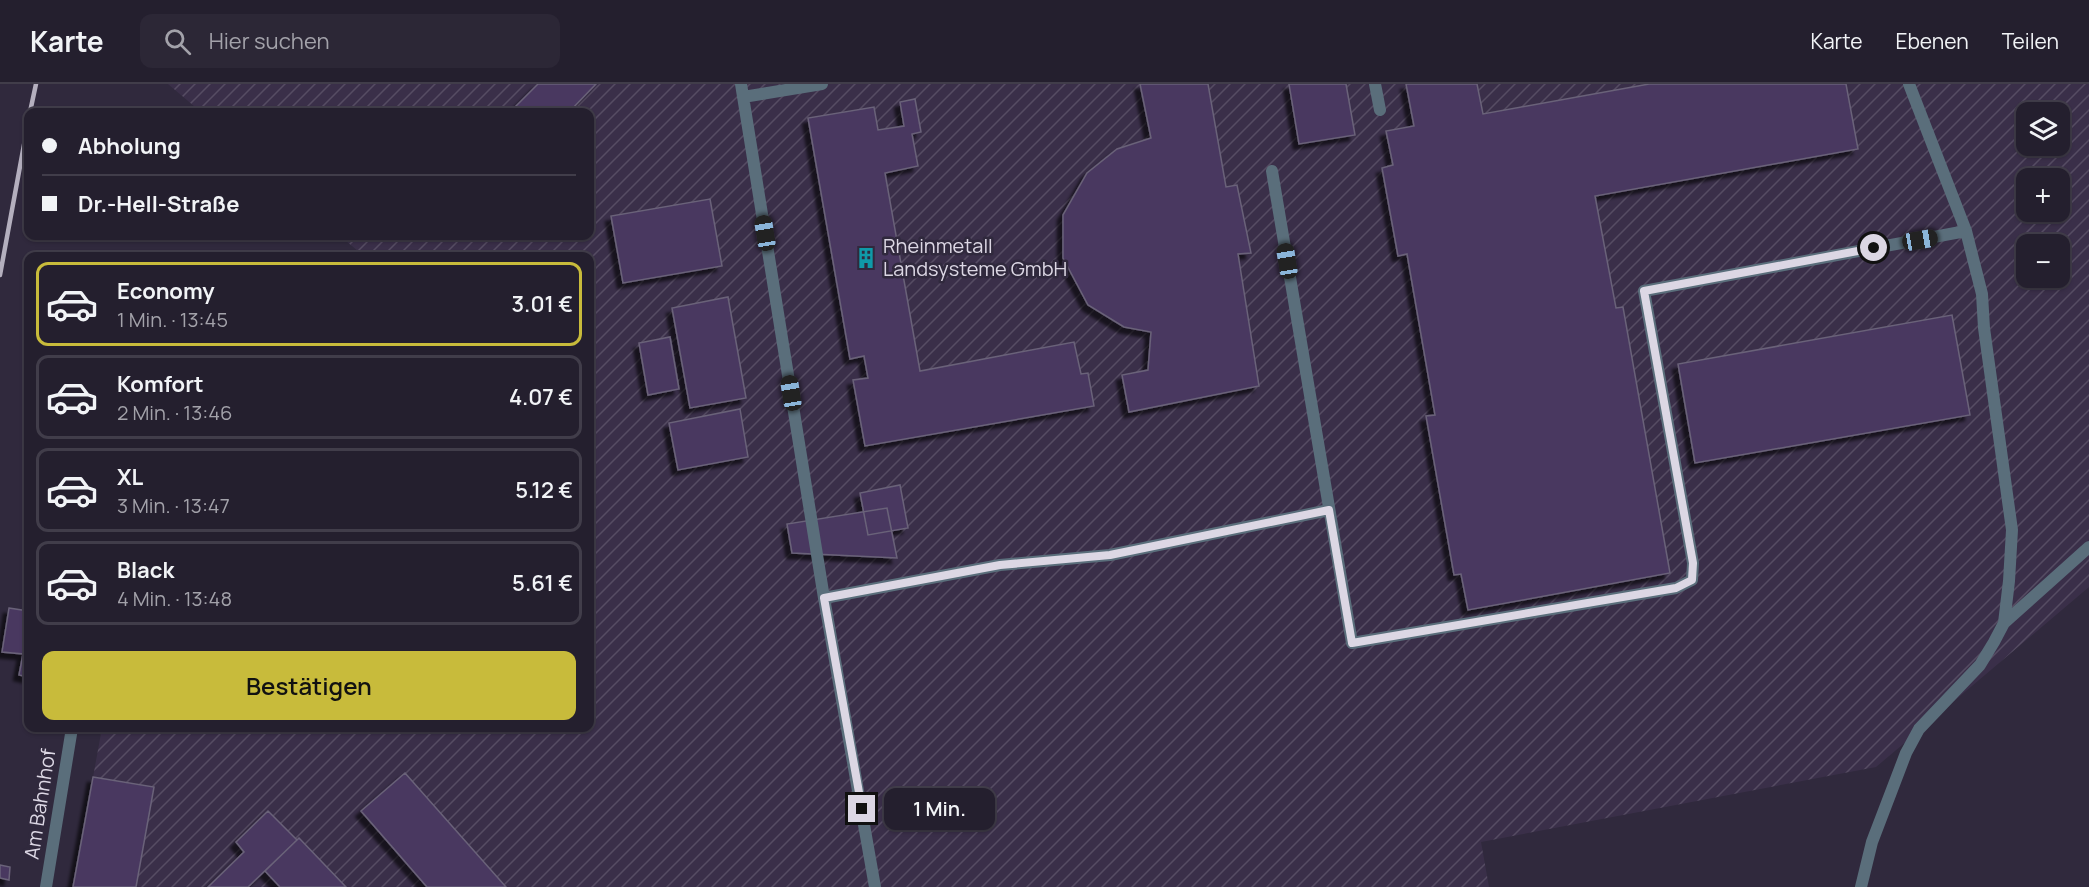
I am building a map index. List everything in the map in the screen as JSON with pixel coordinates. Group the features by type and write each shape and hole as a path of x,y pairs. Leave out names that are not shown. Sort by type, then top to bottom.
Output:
{"street":[{"path":"822,84 742,90 824,598 875,887"},
{"path":"1376,84 1380,110"},
{"path":"1909,84 1965,231 1982,294 1984,328 2012,530 2004,623"},
{"path":"1272,171 1352,643 1676,588 1692,580 1693,563 1644,291 1965,231"},
{"path":"824,598 1000,565 1110,555 1329,510"},
{"path":"1861,887 1872,842 1906,753 1919,729 1980,665 2004,623 2089,547"},
{"name":"Am Bahnhof","path":"46,887 71,732"}],"shaded area":[{"path":"168,84 2089,84 2089,587 1876,767 1481,842 1489,887 73,887 101,732 594,732 594,252 359,252 345,240 594,240 594,108 196,108"}],"building":[{"path":"538,84 596,84 573,108 514,108"},
{"path":"1140,84 1208,84 1226,187 1237,185 1251,253 1238,254 1259,386 1129,412 1122,375 1148,370 1151,332 1124,327 1088,305 1063,258 1063,215 1087,173 1117,149 1151,138"},
{"path":"1289,84 1346,84 1355,135 1299,144"},
{"path":"1406,84 1477,84 1483,114 1649,84 1846,84 1858,149 1595,196 1616,308 1623,307 1670,573 1468,610 1461,574 1454,575 1426,416 1435,415 1407,254 1398,256 1382,168 1393,165 1386,131 1414,126"},
{"name":"Rheinmetall Landsysteme GmbH","path":"915,99 921,132 912,134 918,166 885,173 920,371 1074,342 1081,374 1088,373 1094,406 865,446 853,380 868,378 864,356 850,359 808,118 874,107 878,130 904,126 900,102"},
{"path":"710,199 722,266 623,283 611,216"},
{"path":"728,297 746,398 690,408 672,308"},
{"path":"1952,315 1970,415 1695,463 1678,364"},
{"path":"670,337 679,389 648,395 639,343"},
{"path":"740,409 748,457 678,470 669,423"},
{"path":"900,485 908,528 868,535 860,493"},
{"path":"887,508 897,558 792,553 787,524"},
{"path":"9,608 24,610 24,676 19,675 23,654 2,652"},
{"path":"405,773 506,887 427,887 361,811"},
{"path":"93,777 154,787 136,887 73,887"},
{"path":"268,811 297,840 248,887 208,887 244,852 236,842"},
{"path":"299,838 346,887 280,887 265,871"},
{"path":"0,865 10,867 9,880 0,878"}],"railway":[{"path":"31,108 36,84"},
{"path":"0,275 24,145"}],"place":[{"name":"Rheinmetall Landsysteme GmbH","path":"866,258"}],"route":[{"path":"862,809 824,598 1000,565 1110,555 1329,510 1352,643 1676,588 1692,580 1693,563 1644,291 1874,248"}]}
